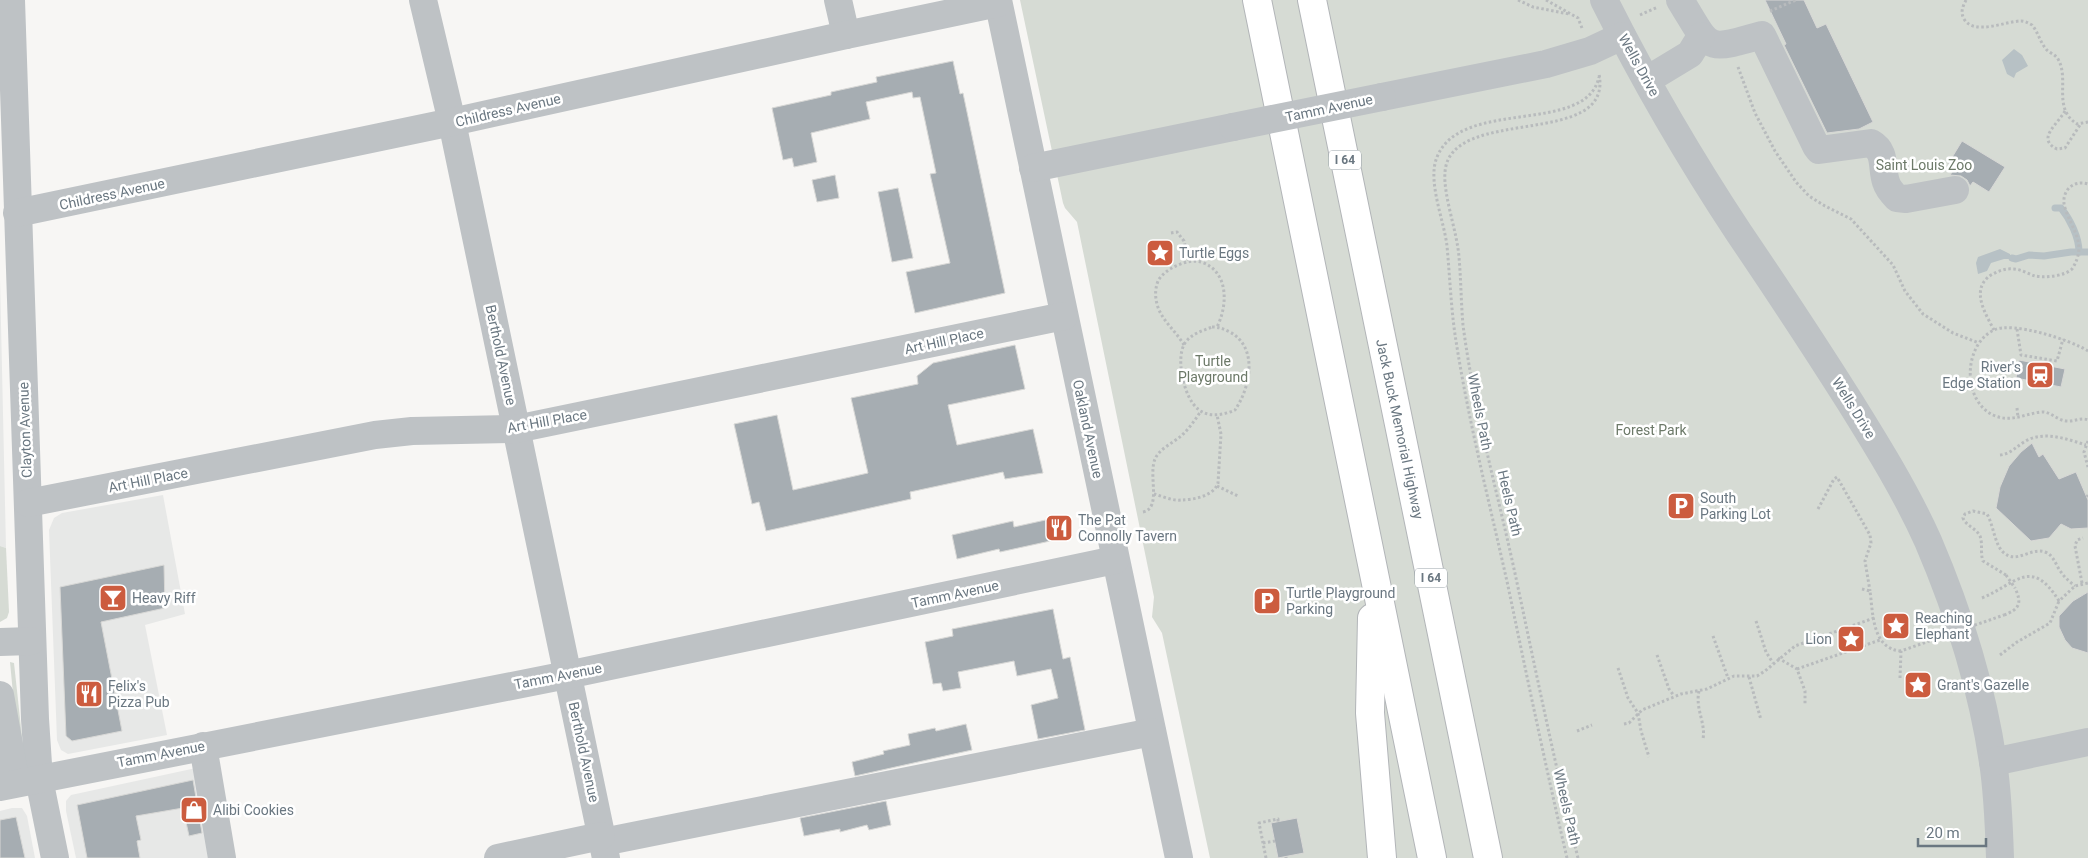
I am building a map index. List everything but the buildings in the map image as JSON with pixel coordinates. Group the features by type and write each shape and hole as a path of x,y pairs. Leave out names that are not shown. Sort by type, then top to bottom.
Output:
{"highway":[{"path":"1257,0 1432,858"},
{"name":"Jack Buck Memorial Highway","path":"1312,0 1488,858"},
{"path":"1375,579 1370,713 1382,858"}],"street":[{"name":"Clayton Avenue","path":"11,0 6,70 17,213 32,641 18,783 55,858"},
{"name":"Berthold Avenue","path":"423,0 452,122 603,845"},
{"path":"838,0 846,34"},
{"name":"Wells Drive","path":"1604,0 1622,36 1733,223 1872,437 1906,496 1928,541 1953,606 1972,665 1993,762 1998,808 2000,858"},
{"path":"1680,0 1701,36 1710,44 1734,43 1762,34 1816,146 1820,150 1871,143 1877,146 1883,160 1886,184 1897,198 1906,199 1955,190"},
{"name":"Childress Avenue","path":"17,213 452,122 998,2"},
{"name":"Oakland Avenue","path":"998,2 1179,858"},
{"name":"Tamm Avenue","path":"1033,168 1546,64 1590,52 1622,36"},
{"path":"1648,80 1690,54 1701,36"},
{"name":"Art Hill Place","path":"28,503 375,436 412,431 516,428 1064,316"},
{"name":"Tamm Avenue","path":"18,783 567,675 1115,560"},
{"path":"0,642 32,641"},
{"path":"0,695 18,783"},
{"path":"498,858 603,845 1152,732"},
{"path":"1993,762 2088,742"},
{"path":"203,746 222,858"}],"path":[{"path":"1518,0 1533,7 1572,15"},
{"path":"1546,0 1578,18"},
{"path":"1767,13 1796,0"},
{"path":"1966,0 1963,6 1963,15 1967,22 1974,26 1994,27 2018,21 2032,25 2045,47 2058,59 2062,76 2062,101 2065,110 2072,120 2080,124 2088,122"},
{"path":"1734,43 1738,68 1755,113 1775,151 1796,182 1809,196 1851,219 1894,266 1905,291 1923,314 1953,333 1979,343"},
{"name":"Wheels Path","path":"1568,858 1472,432 1455,339 1447,245 1434,177 1435,165 1442,148 1462,131 1481,124 1574,105 1590,95 1596,87 1599,75"},
{"name":"Heels Path","path":"1578,858 1495,489 1469,359 1463,324 1456,234 1444,174 1450,156 1456,148 1474,138 1549,122 1586,110 1598,97 1599,75"},
{"path":"2065,110 2048,134 2047,139 2049,143 2058,149 2065,148 2080,124"},
{"path":"1994,330 1983,308 1980,297 1985,280 2002,270 2015,269 2039,276 2064,274 2071,270 2081,258 2083,244 2079,231 2065,207 2064,198 2067,190 2073,185 2080,183 2088,184"},
{"path":"1171,233 1177,232 1181,236 1189,261"},
{"path":"1184,345 1161,315 1155,293 1161,276 1189,261 1202,262 1210,267 1217,274 1223,285 1226,294 1225,305 1218,327"},
{"path":"1218,327 1240,339 1248,354 1249,365 1245,391 1235,410 1217,415 1201,411 1191,400 1184,382 1181,365 1184,345 1196,334 1218,327"},
{"path":"2088,351 2062,339 2005,327 1994,330 1979,343 1973,354 1970,376 1976,400 1986,411 1996,416 2007,419 2043,412 2067,421 2088,420"},
{"path":"2017,329 2021,355 2057,361 2062,339"},
{"path":"2017,408 2018,418"},
{"path":"1143,512 1151,510 1153,507 1152,481 1155,458 1189,429 1201,411"},
{"path":"1154,494 1180,500 1209,494 1215,490 1217,486 1221,434 1217,415"},
{"path":"2000,455 2010,453 2026,441 2036,437 2060,437 2087,443 2084,452 2088,467"},
{"path":"1818,509 1836,477 1870,534 1871,543 1865,561 1874,618 1880,640 1886,647 1894,650 1901,650 2004,615 2014,611 2020,605 2015,588 2006,575 1982,561 1979,535 1974,528 1965,523 1963,518 1965,514 1973,511 1987,514 1999,546 2007,555 2017,557 2035,551 2046,552 2063,575 2075,586"},
{"path":"1217,486 1238,496"},
{"path":"2082,583 2075,546 2076,542 2083,538"},
{"path":"1982,598 2019,579 2032,576 2046,584 2058,601"},
{"path":"2000,655 2017,642 2050,623 2058,601 2075,586 2088,583"},
{"path":"1862,588 1870,591"},
{"path":"1624,724 1629,723 1638,713 1674,696 1715,686 1728,678 1749,677 1765,671 1778,658 1795,646 1874,618"},
{"path":"1756,621 1766,652 1773,663"},
{"path":"1713,636 1728,678"},
{"path":"1797,669 1880,640"},
{"path":"1900,678 1901,650"},
{"path":"1657,655 1669,689 1674,696"},
{"path":"1778,658 1797,669 1805,691 1805,705"},
{"path":"1618,668 1628,698 1638,713 1649,757"},
{"path":"1749,677 1761,720"},
{"path":"1698,691 1697,700 1704,726 1703,740"},
{"path":"1577,731 1592,725"},
{"path":"1266,858 1258,823 1278,819 1278,822"},
{"path":"1263,843 1275,841"}],"shaded area":[{"path":"2014,49 2022,55 2028,66 2016,73 2014,78 2007,74 2002,60"},
{"path":"2000,249 2010,254 2010,259 1991,263 1987,271 1978,274 1976,263 1978,257"},
{"path":"0,279 6,548 0,546"},
{"path":"163,495 185,614 145,625 167,735 68,754 61,750 57,740 49,530 54,518 62,513"},
{"path":"210,765 230,858 76,858 66,811 66,801 71,795"},
{"path":"22,808 27,816 35,858 0,858 0,811"}],"green space":[{"name":"Forest Park","path":"1020,0 2088,0 2088,858 1210,858 1162,633 1152,617 1154,597 1077,222 1063,203"},
{"path":"0,546 6,548 9,612 7,618 0,622"},
{"path":"10,662 14,663 23,746 18,747"}],"waterway":[{"path":"2055,208 2061,208 2068,217 2076,234 2079,252"},
{"path":"2012,258 2016,259 2029,255 2044,256 2071,252 2088,252"}],"place":[{"name":"Turtle Eggs","path":"1160,253"},
{"name":"River's Edge Station","path":"2040,375"},
{"name":"South Parking Lot","path":"1681,506"},
{"name":"The Pat Connolly Tavern","path":"1059,528"},
{"name":"Heavy Riff","path":"113,598"},
{"name":"Turtle Playground Parking","path":"1267,601"},
{"name":"Reaching Elephant","path":"1896,626"},
{"name":"Lion","path":"1851,639"},
{"name":"Grant's Gazelle","path":"1918,685"},
{"name":"Felix's Pizza Pub","path":"89,694"},
{"name":"Alibi Cookies","path":"194,810"}],"park label":[{"name":"Saint Louis Zoo","path":"1924,165"},
{"name":"Turtle Playground","path":"1213,370"}]}
